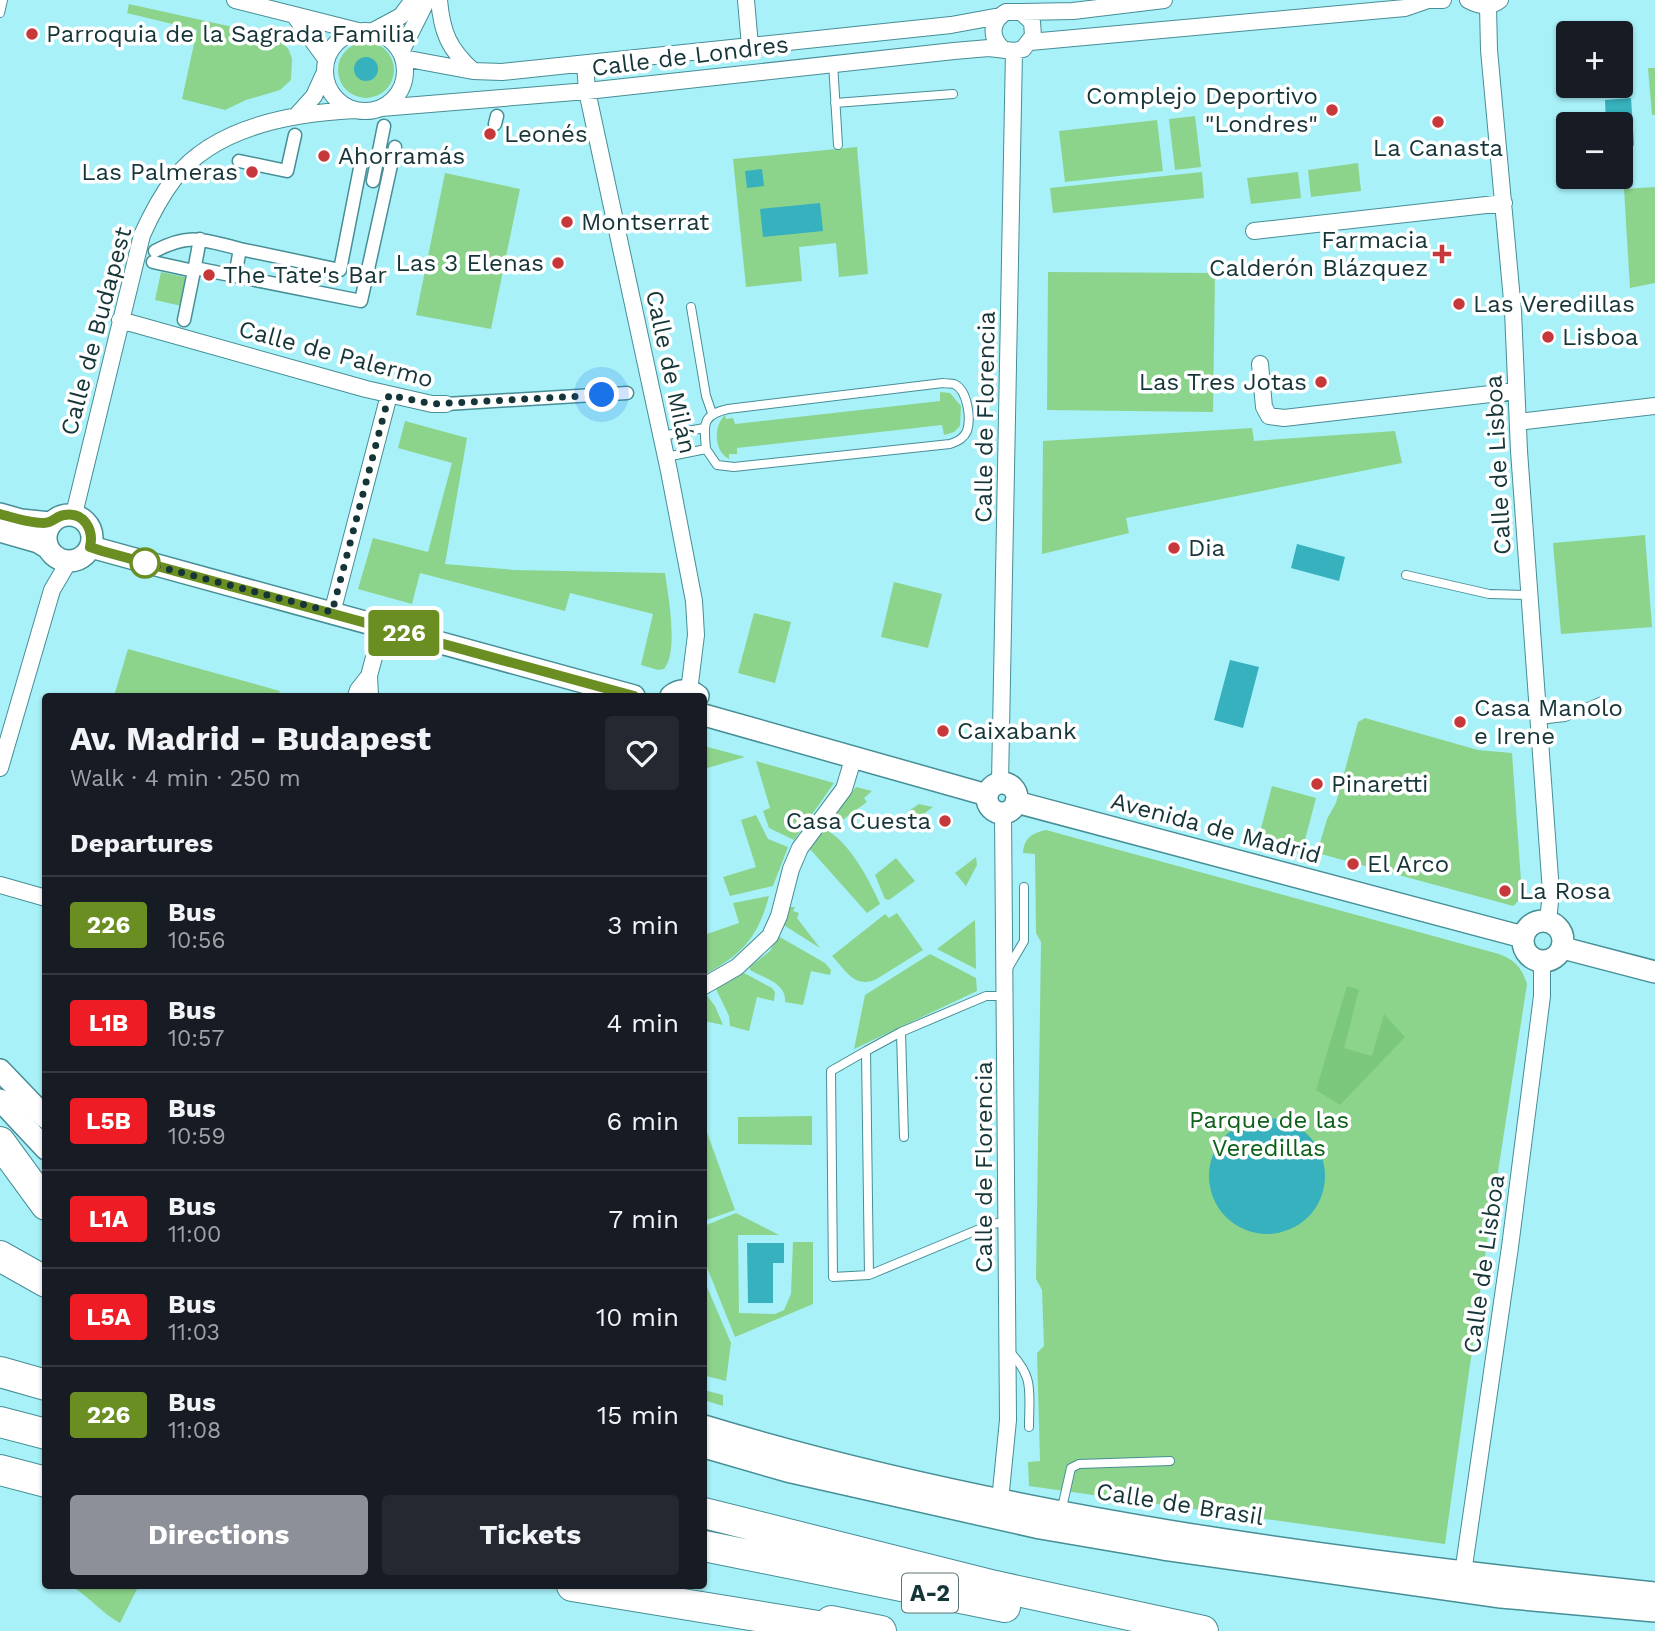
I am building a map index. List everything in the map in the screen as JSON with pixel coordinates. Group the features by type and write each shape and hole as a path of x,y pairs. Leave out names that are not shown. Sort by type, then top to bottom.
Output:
{"highway":[{"path":"0,1142 42,1200"},
{"path":"3,1256 42,1280"},
{"path":"0,1372 42,1384"},
{"path":"0,1422 42,1433"},
{"path":"0,1471 42,1481"},
{"path":"707,1514 995,1586 1203,1631"},
{"name":"A-2","path":"707,1547 992,1606 1157,1631"},
{"path":"590,1589 849,1631"},
{"name":"A-2","path":"678,1589 881,1631"}],"street":[{"path":"234,0 387,37 402,55 405,76 394,99 381,108 368,111 355,110 341,104 332,94 325,66 294,15"},
{"path":"296,116 314,96 332,47 342,37 401,16 413,0"},
{"path":"402,55 427,0"},
{"path":"439,0 445,33 455,54 473,71"},
{"path":"746,0 750,46"},
{"path":"1021,12 1027,16 1034,29 1030,42 1023,49 1009,50 995,39 993,33 993,27 1006,12 1073,11 1164,0"},
{"path":"1030,42 1076,40 1405,8 1428,1 1443,0"},
{"path":"1468,0 1477,5 1494,3"},
{"name":"Calle de Lisboa","path":"1494,3 1489,50 1513,311 1529,594 1551,892 1548,921"},
{"name":"Calle de Londres","path":"402,55 473,71 502,72 951,25 1000,16"},
{"name":"Calle de Londres","path":"381,108 587,91 954,51 1009,50"},
{"name":"Calle de Florencia","path":"994,789 1009,50"},
{"name":"Calle de Milán","path":"584,64 587,91 662,436 694,601 696,635 686,693"},
{"name":"Calle de Budapest","path":"74,514 142,235 155,207 176,177 207,147 254,127 296,116 355,110"},
{"path":"373,181 384,127"},
{"path":"239,161 287,171 295,135"},
{"path":"362,158 340,270 189,238 176,241 154,257 195,270 361,301 395,147"},
{"path":"358,178 387,184"},
{"path":"1254,231 1504,203"},
{"path":"184,320 200,239"},
{"path":"235,276 240,249"},
{"name":"Calle de Palermo","path":"120,320 389,395 432,404 627,393"},
{"path":"1260,364 1264,407 1269,416 1284,418 1516,391"},
{"path":"332,612 389,395"},
{"path":"1518,422 1655,406"},
{"path":"0,514 21,520 50,523"},
{"path":"1,763 52,590 69,561 85,554 90,547 90,527 74,514 57,517 50,523 45,535 47,548"},
{"path":"0,531 38,542 56,558 69,561"},
{"path":"90,547 623,693"},
{"path":"370,693 369,676 382,627"},
{"path":"357,693 369,676"},
{"path":"707,716 854,756 994,789 1006,783 1015,790 1009,807"},
{"path":"707,984 737,967 770,936 800,848 844,789 854,756"},
{"name":"Calle de Florencia","path":"1000,1510 1008,1420 1005,973 1009,807"},
{"name":"Avenida de Madrid","path":"1009,807 1523,937"},
{"path":"0,885 42,897"},
{"path":"1548,921 1562,931 1563,948 1559,956 1542,962 1534,960 1523,946 1523,937 1532,924 1548,921"},
{"path":"1563,948 1655,972"},
{"name":"Calle de Lisboa","path":"1463,1572 1512,1233 1542,996 1542,962"},
{"path":"0,1070 42,1114"},
{"path":"0,1100 42,1145"},
{"name":"Calle de Brasil","path":"707,1427 1000,1510 1176,1551 1488,1595 1655,1611"},
{"name":"Calle de Brasil","path":"707,1448 786,1471 1000,1510 1061,1511 1166,1531 1463,1572 1655,1592"},
{"path":"1463,1572 1461,1587 1481,1590 1488,1595"}],"lane":[{"path":"0,13 3,0"},
{"path":"832,63 838,145"},
{"path":"835,103 953,94"},
{"path":"691,307 706,396 712,413 704,428 706,449 711,459 723,467 950,444 962,439 967,432 969,412 961,391 955,384 943,383 712,413"},
{"path":"662,436 704,428"},
{"path":"666,457 706,449"},
{"path":"1406,575 1489,594 1529,594"},
{"path":"1538,720 1565,717 1602,701"},
{"path":"1005,973 1024,941 1024,887"},
{"path":"1005,996 986,996 901,1032 831,1071 833,1277 869,1275 989,1225 1007,1221"},
{"path":"901,1032 904,1137"},
{"path":"866,1051 869,1275"},
{"path":"1008,1349 1026,1370 1029,1382 1029,1427"},
{"path":"1061,1511 1067,1478 1071,1468 1079,1464 1170,1461"}],"green space":[{"path":"129,4 251,31 281,41 289,50 292,59 291,80 280,90 246,100 225,110 182,99 197,30 127,13"},
{"path":"360,42 372,42 382,46 390,54 394,70 390,86 382,94 372,98 360,98 350,94 342,86 338,76 338,64 342,54 350,46"},
{"path":"1648,68 1655,68 1655,115 1652,115"},
{"path":"1195,116 1201,167 1175,170 1169,119"},
{"path":"1157,120 1163,171 1065,182 1059,131"},
{"path":"857,147 868,274 839,277 836,243 799,247 802,281 746,287 733,159"},
{"path":"1358,163 1361,191 1311,197 1308,170"},
{"path":"1202,172 1204,198 1053,213 1050,188"},
{"path":"1298,172 1301,198 1251,204 1247,178"},
{"path":"445,173 520,189 491,329 416,315"},
{"path":"1655,187 1655,283 1630,288 1624,189"},
{"path":"161,272 193,279 186,307 155,300"},
{"path":"1048,272 1215,273 1213,412 1047,410"},
{"path":"940,392 950,393 961,406 960,426 954,432 944,435 942,425 737,448 737,454 729,454 729,459 720,451 718,445 718,426 725,415 726,419 733,418 735,424 940,401"},
{"path":"405,421 467,438 445,564 515,570 665,573 672,637 671,650 664,669 641,665 653,614 570,593 565,611 420,573 412,604 358,589 373,538 428,552 452,463 398,448"},
{"path":"1252,428 1254,441 1395,431 1402,463 1126,518 1129,533 1042,554 1043,441"},
{"path":"1645,535 1652,627 1561,634 1553,543"},
{"path":"894,582 942,594 928,648 881,637"},
{"path":"754,613 791,622 775,683 738,673"},
{"path":"128,649 280,691 279,693 115,693"},
{"path":"1365,718 1478,750 1512,753 1521,888 1516,904 1513,906 1317,853 1327,819 1336,803 1358,722"},
{"path":"707,747 745,757 707,768"},
{"path":"756,761 834,783 794,840 769,828 763,811 770,808"},
{"path":"1272,786 1316,798 1301,855 1257,844"},
{"path":"856,787 872,791 864,798 867,802 837,824 829,821"},
{"path":"919,804 933,807 917,824 907,812"},
{"path":"756,815 768,839 788,847 773,886 730,896 723,877 756,867 741,820"},
{"path":"824,829 850,851 870,884 880,904 867,913 809,848"},
{"name":"Parque de las Veredillas","path":"1046,830 1499,954 1514,962 1523,973 1527,984 1445,1544 1029,1486 1028,1462 1040,1461 1037,1353 1044,1346 1042,1290 1036,1279 1041,942 1036,933 1035,854 1023,853 1030,837"},
{"path":"976,857 977,865 966,886 955,873"},
{"path":"896,858 915,881 889,900 885,899 875,875"},
{"path":"769,896 765,911 746,944 707,973 707,934 739,923 733,903"},
{"path":"787,907 795,907 793,911 799,913 797,918 820,948 782,924"},
{"path":"897,913 923,950 875,980 867,982 855,979 832,956 885,914 889,918"},
{"path":"975,920 976,969 937,949"},
{"path":"778,936 825,963 831,970 830,975 811,971 803,1005 785,1002 785,995 778,986 750,970 750,967 770,951"},
{"path":"930,954 976,978 977,991 854,1049 865,995"},
{"path":"744,973 775,992 774,1001 757,997 749,1031 730,1026 729,1016 715,987"},
{"path":"1347,986 1359,990 1344,1048 1372,1056 1384,1014 1405,1037 1340,1105 1316,1090"},
{"path":"707,996 715,1006 723,1025 707,1022"},
{"path":"812,1116 812,1145 738,1144 738,1117"},
{"path":"707,1132 735,1210 707,1220"},
{"path":"736,1213 779,1235 738,1235 739,1313 775,1314 784,1310 791,1294 793,1242 813,1242 813,1304 735,1337 707,1267 707,1225"},
{"path":"707,1287 731,1343 726,1381 707,1376"},
{"path":"707,1391 723,1395 723,1406 707,1401"},
{"path":"76,1589 137,1589 120,1623"}],"water":[{"path":"366,57 375,60 378,69 375,78 366,81 357,78 354,69 357,60"},
{"path":"1631,98 1632,112 1606,112 1605,100"},
{"path":"762,169 764,186 747,188 745,171"},
{"path":"820,203 823,231 763,237 760,209"},
{"path":"1297,544 1345,557 1339,581 1291,568"},
{"path":"1230,660 1259,667 1243,728 1214,720"},
{"path":"1267,1118 1289,1122 1308,1135 1321,1154 1325,1176 1321,1198 1308,1217 1289,1230 1267,1234 1245,1230 1226,1217 1213,1198 1209,1176 1213,1154 1226,1135 1245,1122"},
{"path":"747,1243 784,1243 784,1263 773,1263 773,1303 748,1303"}],"bus line":[{"name":"226","path":"0,514 21,520 50,523 65,514 74,514 90,527 90,547 102,551 623,693"}],"place":[{"name":"Parroquia de la Sagrada Familia","path":"32,34"},
{"name":"Complejo Deportivo \"Londres\"","path":"1332,110"},
{"name":"La Canasta","path":"1438,122"},
{"name":"Leonés","path":"490,134"},
{"name":"Ahorramás","path":"324,156"},
{"name":"Las Palmeras","path":"252,172"},
{"name":"Montserrat","path":"567,222"},
{"name":"Farmacia Calderón Blázquez","path":"1442,254"},
{"name":"Las 3 Elenas","path":"558,263"},
{"name":"The Tate's Bar","path":"209,275"},
{"name":"Las Veredillas","path":"1459,304"},
{"name":"Lisboa","path":"1548,337"},
{"name":"Las Tres Jotas","path":"1321,382"},
{"name":"Dia","path":"1174,548"},
{"name":"Casa Manolo e Irene","path":"1460,722"},
{"name":"Caixabank","path":"943,731"},
{"name":"Pinaretti","path":"1317,784"},
{"name":"Casa Cuesta","path":"945,821"},
{"name":"El Arco","path":"1353,864"},
{"name":"La Rosa","path":"1505,891"}],"route":[{"path":"145,563 332,612 389,395 432,404 602,395"}]}
